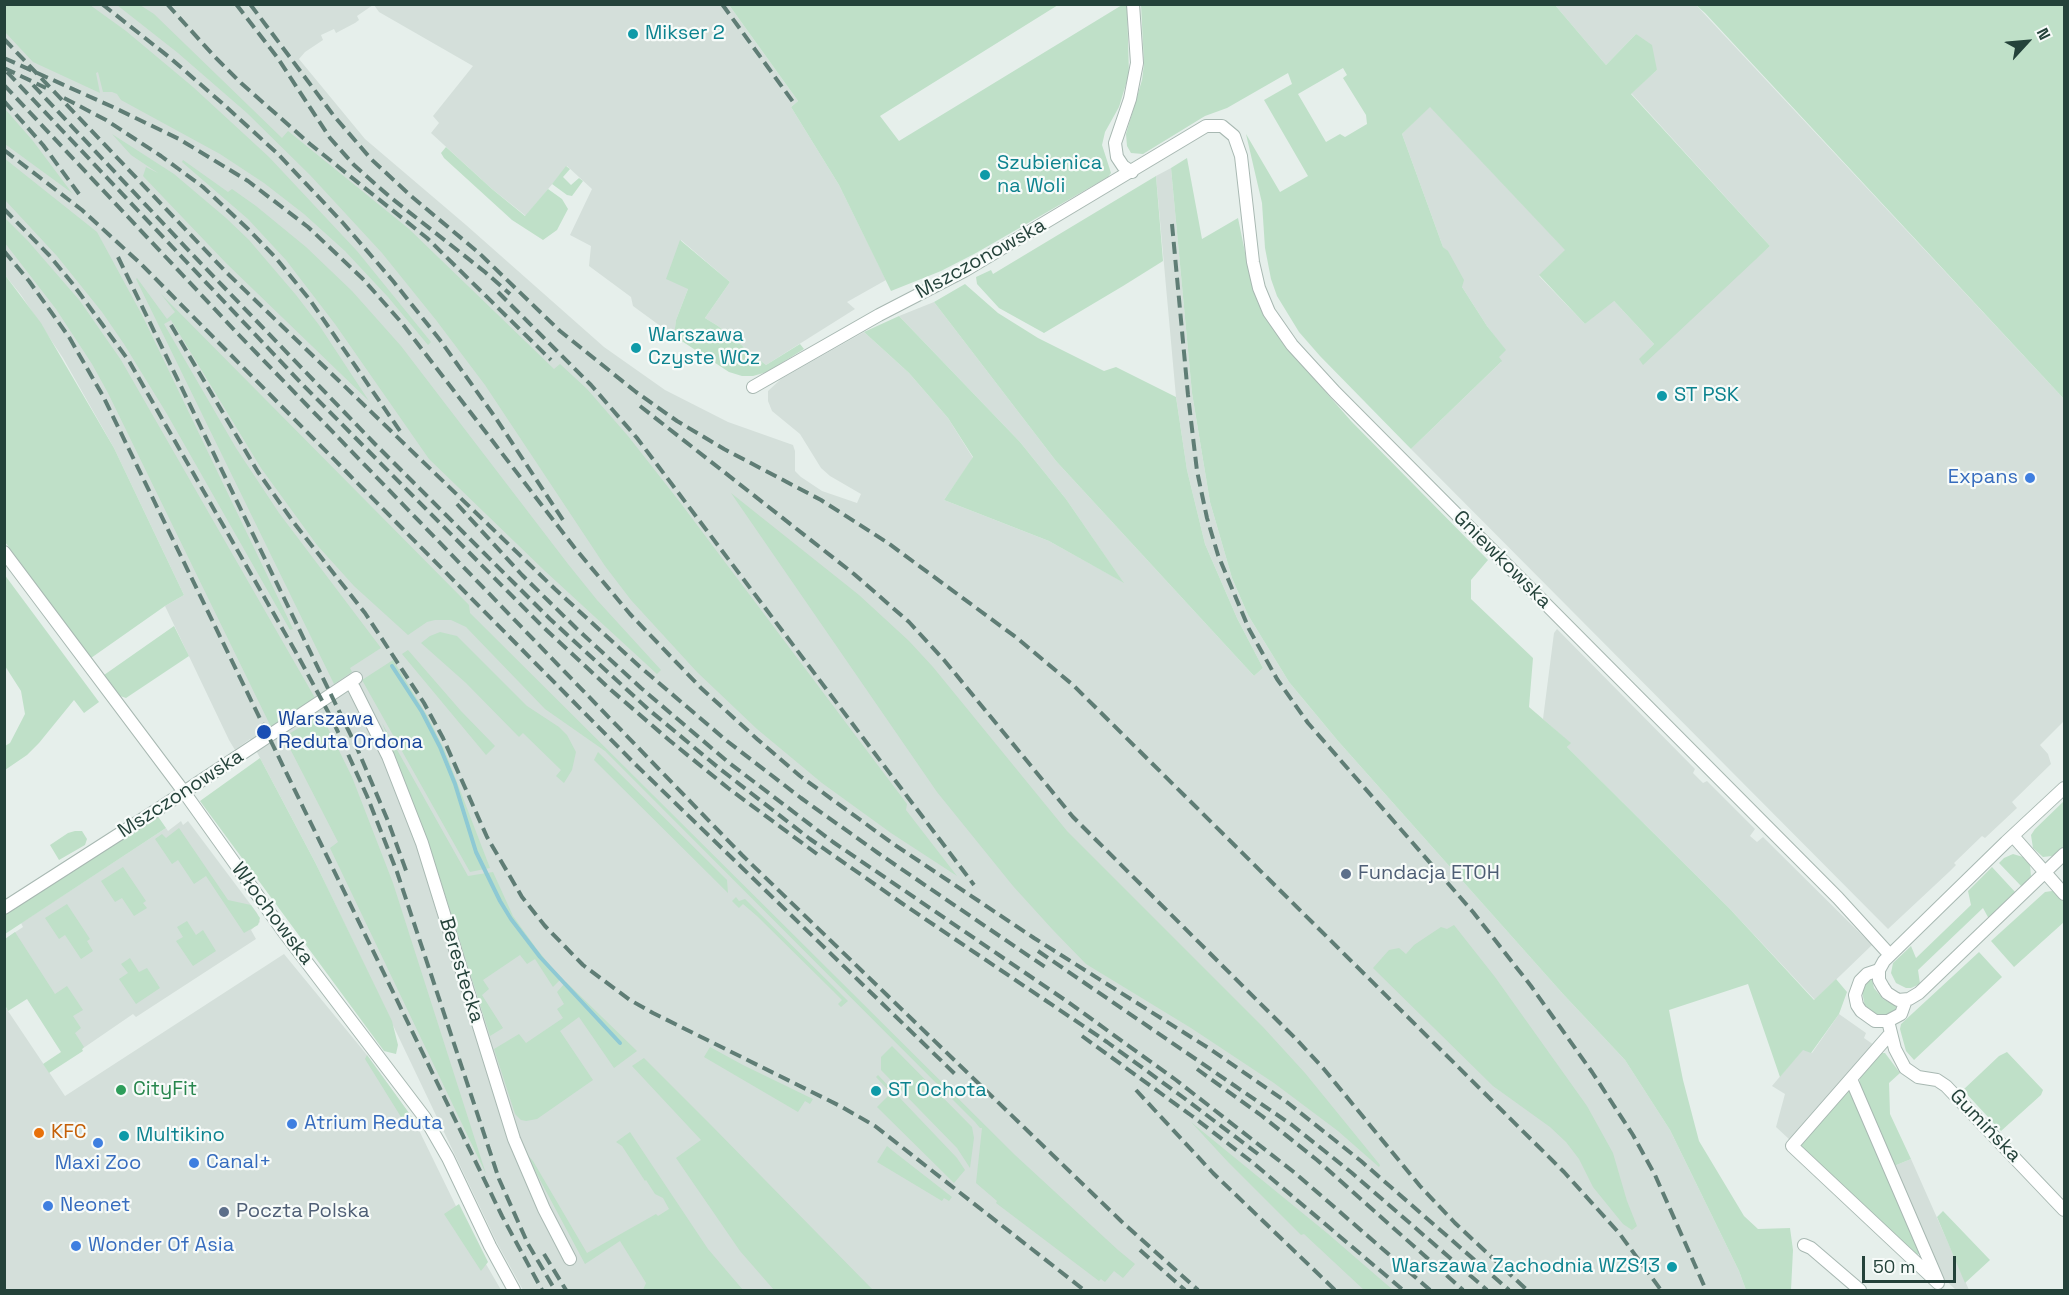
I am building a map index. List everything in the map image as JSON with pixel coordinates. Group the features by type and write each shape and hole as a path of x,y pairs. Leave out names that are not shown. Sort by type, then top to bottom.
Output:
{"street":[{"path":"1132,172 1117,158 1115,143 1131,99 1137,63 1133,4"},
{"name":"Mszczonowska","path":"753,387 879,315 964,271 1206,126"},
{"name":"Gniewkowska","path":"1206,126 1222,126 1234,136 1238,145 1244,174 1253,262 1259,288 1269,312 1292,345 1343,400 1838,898 1890,955"},
{"name":"Włochowska","path":"4,552 184,792 283,931 425,1118 448,1158 489,1246 514,1290"},
{"name":"Mszczonowska","path":"4,908 353,680"},
{"name":"Berestecka","path":"353,680 388,756 418,833 514,1139 544,1209 570,1259"},
{"path":"1906,1000 1901,1014 1888,1022 1875,1021 1865,1015 1857,1005 1855,994 1860,981 1867,974 1879,970 1890,955 2064,788"},
{"path":"2013,836 2064,894"},
{"path":"1879,970 1879,980 1887,993 1898,1000 1906,1000 1918,993 2064,854"},
{"name":"Gumińska","path":"1888,1022 1890,1034 1905,1068 1917,1077 1937,1080 1946,1086 2064,1210"},
{"path":"1890,1034 1792,1146 1937,1287"},
{"path":"1851,1079 1934,1268 1937,1287"},
{"path":"1804,1245 1860,1290"}],"shaded area":[{"path":"5,5 373,5 357,16 359,20 355,23 336,33 334,29 321,35 323,40 299,59 365,139 604,347 665,390 728,422 793,445 795,471 801,477 822,491 857,503 861,494 830,476 821,468 800,434 772,411 768,401 768,391 781,379 864,332 909,373 948,418 973,458 944,500 1049,541 1123,582 1066,499 1020,442 899,316 934,302 1056,461 1254,676 1263,668 1237,618 1205,544 1187,470 1176,397 1156,176 1171,168 1192,393 1210,502 1232,578 1248,615 1289,682 1338,741 1563,994 1625,1060 1670,1130 1739,1271 1746,1290 523,1290 497,1243 316,864 250,739 235,750 229,740 165,606 184,595 114,448 63,358 5,275"},
{"path":"374,5 729,5 798,101 791,107 839,185 886,280 847,302 855,309 766,365 705,318 730,282 681,240 688,289 676,320 674,336 633,306 631,297 589,266 591,246 570,235 592,189 567,166 526,216 492,189 431,133 439,123 433,116 473,66 379,12"},
{"path":"1555,5 1696,5 2064,399 2064,721 2040,745 2048,754 2051,764 2012,802 2017,808 1985,838 1982,836 1954,863 1956,865 1949,872 1888,929 1411,449 1501,362 1498,357 1505,350 1462,287 1448,252 1443,247 1402,134 1430,106 1566,250 1539,276 1585,324 1613,300 1654,344 1640,359 1770,246 1631,93 1657,70 1636,34 1606,65"},
{"path":"1557,629 1695,769 1693,773 1703,783 1707,781 1755,829 1750,836 1757,842 1763,837 1872,945 1815,1000 1730,909 1567,747 1570,743 1543,719 1554,633"},
{"path":"181,821 183,825 188,821 257,913 260,922 251,930 256,939 136,1017 133,1014 82,1049 8,937 23,927 21,923 166,828 168,831"},
{"name":"Atrium Reduta","path":"284,954 367,1055 414,1120 475,1245 501,1290 5,1290 4,1005 65,1096"},
{"path":"1839,1014 1866,1033 1864,1038 1874,1045 1790,1140 1776,1127 1785,1094 1772,1086 1803,1049 1812,1053"},
{"path":"1911,1159 1969,1290 1956,1290 1942,1277 1894,1166"}],"green space":[{"path":"5,4 90,5 126,31 193,87 269,157 357,251 431,342 428,345 345,251 304,214 264,183 220,154 121,100 117,94 103,92 98,72 96,73 100,93 33,62 5,32"},
{"path":"117,5 140,5 154,14 282,138 288,131 409,229 554,369 560,364 587,389 628,436 679,501 907,804 906,810 957,876 891,833 822,783 757,729 697,672 631,600 605,566 485,385 382,253 310,175 247,113 178,53"},
{"path":"729,5 1058,5 880,116 899,141 1122,5 1127,5 1129,74 1119,107 1105,132 1102,145 1111,173 1108,177 976,253 941,271 891,291 839,185 791,107 798,101"},
{"path":"1141,5 1555,5 1606,65 1636,34 1652,45 1657,70 1631,94 1770,246 1643,365 1639,359 1654,344 1614,301 1585,324 1539,275 1565,250 1430,107 1402,134 1443,247 1448,251 1464,280 1462,287 1487,326 1506,350 1499,357 1502,361 1411,449 1299,332 1277,296 1271,279 1265,248 1262,203 1246,134 1280,192 1308,176 1264,100 1292,84 1288,73 1227,108 1205,116 1143,154 1131,153 1127,146 1126,134 1142,80 1144,64","holes":["1343,68 1347,75 1343,78 1366,115 1367,124 1345,137 1340,134 1326,142 1298,94"]},
{"path":"1696,5 2064,5 2064,399 1705,13"},
{"path":"5,109 33,141 72,193 5,144"},
{"path":"112,134 174,174 249,240 319,325 369,401 227,264 143,176 146,167 158,173 131,155"},
{"path":"446,147 525,216 548,189 562,199 568,209 557,230 543,240 512,220 444,158 441,153"},
{"path":"4,158 97,232 142,315 293,629 290,630 167,414 124,344 102,312 57,256 5,200"},
{"path":"1187,158 1202,239 1238,218 1258,303 1282,342 1351,421 1488,560 1471,580 1471,599 1533,658 1529,707 1571,743 1567,747 1730,909 1814,1000 1836,979 1847,992 1839,1014 1811,1053 1803,1050 1780,1077 1748,984 1669,1010 1683,1080 1699,1141 1744,1216 1758,1229 1790,1228 1793,1250 1791,1290 1746,1290 1739,1271 1670,1130 1625,1060 1563,994 1338,741 1289,682 1248,615 1232,578 1210,502 1192,393 1171,168"},
{"path":"183,160 228,192 232,189 256,206 306,247 352,291 401,346 597,600 661,670 657,674 545,571 429,459 335,324 286,260 248,219 182,162"},
{"path":"566,166 570,169 563,177 571,185 579,178 583,181 572,196 552,184"},
{"path":"1156,176 1163,261 1123,286 1044,333 999,308 977,284 976,277 991,270 993,274"},
{"path":"4,217 80,301 121,360 315,698 271,727 108,393 56,309 5,243"},
{"path":"680,240 730,282 705,318 766,365 800,344 804,349 767,372 742,376 729,372 674,336 676,320 688,289 666,279"},
{"path":"5,275 41,323 114,448 184,595 91,658 5,542"},
{"path":"137,278 167,319 175,312 161,294 469,605 470,613 1015,1155 1135,1264 1123,1278 1114,1271 1105,1282 1101,1279 1099,1281 996,1203 997,1201 976,1183 982,1128 605,751 545,709 466,627 451,620 435,620 427,622 408,635 354,586 317,545 261,468 171,320 164,324 236,448 279,513 381,648 350,668 352,672 334,684"},
{"path":"965,284 998,313 1038,338 1104,371 1116,367 1176,397 1187,470 1205,544 1237,618 1263,668 1254,676 1056,461 934,302"},
{"path":"899,316 1020,442 1066,499 1124,583 1049,541 944,500 973,457 948,418 909,373 864,332"},
{"path":"731,493 859,595 909,641 933,667 1067,831 1263,1027 1305,1073 1380,1165 1379,1167 1338,1131 1274,1083 1191,1028 1086,964 1053,930 1013,886 937,792"},
{"path":"4,574 99,702 84,713 74,700 39,743 27,755 5,770 5,746 10,743 25,714 21,691 5,666"},
{"path":"174,626 189,656 126,698 120,696 104,675"},
{"path":"440,632 457,636 527,706 567,735 576,752 572,770 564,783 556,776 561,770 523,733 519,737 466,683 421,643"},
{"path":"408,650 495,746 486,755 402,654"},
{"path":"393,660 428,717 445,751 490,868 470,872 362,680"},
{"path":"321,714 352,777 393,883 486,1174 330,848 338,842 284,737"},
{"path":"382,723 468,876 493,872 513,916 561,979 553,987 535,959 527,964 520,955 483,980 489,989 482,995 503,1028 490,1036 428,841"},
{"path":"598,752 727,880 728,893 594,760"},
{"path":"260,758 316,864 392,1021 398,1045 396,1054 384,1051 200,801"},
{"path":"2064,801 2064,847 2052,856 2043,857 2033,848 2031,835"},
{"path":"157,815 166,828 5,934 5,915"},
{"path":"179,828 228,900 251,905 260,918 258,925 244,933 206,876 194,884 178,860 172,864 155,839 162,834 166,838"},
{"path":"75,831 82,831 87,839 85,845 59,860 50,845"},
{"path":"2013,854 2023,857 2030,865 2031,876 2022,887 1999,863"},
{"path":"123,867 146,901 143,903 147,908 134,916 122,898 115,902 101,881"},
{"path":"1992,867 2016,893 1989,919 1983,908 1918,970 1920,984 1906,988 1896,983 1891,973 1893,963 1911,946 1916,958 1971,905 1968,891"},
{"path":"2056,888 2064,898 2064,922 2014,967 1991,941 2045,892"},
{"path":"736,897 739,901 745,899 848,1001 841,1007 838,1004 842,1000 757,916 743,904 739,908 732,901"},
{"path":"67,904 90,939 87,941 93,951 81,959 65,935 59,939 45,918"},
{"path":"187,921 196,935 203,930 216,951 193,966 176,941 183,937 177,927"},
{"path":"1454,925 1495,977 1587,1106 1613,1153 1637,1226 1632,1230 1623,1224 1593,1187 1579,1159 1566,1142 1550,1127 1493,1086 1373,968 1389,950 1399,948 1406,954 1414,945 1441,927 1447,929"},
{"path":"15,932 55,994 67,986 83,1010 73,1016 81,1028 75,1033 84,1047 83,1051 49,1073 43,1064 61,1052 27,999 8,1011 5,1005 5,939"},
{"path":"1979,952 2002,977 1914,1060 1906,1051 1900,1029 1901,1024"},
{"path":"130,958 139,972 147,968 160,988 136,1004 119,979 128,973 121,964"},
{"path":"1872,979 1874,988 1883,999 1900,1008 1888,1015 1875,1016 1865,1007 1862,991 1867,982"},
{"path":"566,982 637,1051 614,1068 579,1017 560,1031 593,1080 537,1119 521,1120 515,1114 494,1049 519,1034 526,1043 563,1018 557,1009 564,1004 557,992"},
{"path":"892,1046 972,1127 974,1138 970,1168 957,1148 881,1070 881,1057"},
{"path":"710,1047 813,1099 810,1104 805,1101 798,1112 704,1057"},
{"path":"2007,1052 2043,1090 2041,1095 2001,1131 1963,1090 1999,1056"},
{"path":"1880,1053 1885,1053 1900,1073 1889,1083 1890,1114 1911,1159 1894,1166 1859,1088 1860,1077"},
{"path":"367,1055 414,1120 414,1128 406,1125 365,1059"},
{"path":"644,1058 873,1290 774,1290 740,1251 676,1158 701,1140 632,1066"},
{"path":"878,1075 957,1158 965,1170 954,1183 877,1107 891,1093 876,1077"},
{"path":"1849,1089 1920,1250 1919,1254 1914,1256 1800,1147 1801,1143"},
{"path":"1191,1122 1393,1290 1364,1290 1304,1234 1301,1235"},
{"path":"630,1132 708,1249 743,1290 643,1290 646,1283 620,1241 585,1264 525,1152 533,1161 587,1253 669,1209 663,1198 655,1194 645,1181 622,1146 616,1142"},
{"path":"887,1146 952,1197 949,1201 944,1198 942,1201 877,1162"},
{"path":"459,1204 488,1262 481,1271 444,1214"},
{"path":"1943,1211 1990,1260 1965,1283 1937,1217"}],"waterway":[{"path":"392,666 422,712 440,747 455,784 476,852 500,901 540,957 620,1043"}],"railway":[{"path":"102,4 222,103 278,154 343,223 440,340 495,417 563,520"},
{"path":"167,4 241,83 310,144 427,238 551,360"},
{"path":"236,4 277,57 330,138 354,165 510,294"},
{"path":"250,4 334,116 371,159 479,253 560,331 636,392 677,421 724,449 821,500 888,543 1017,638 1073,685 1564,1172 1619,1233 1661,1290"},
{"path":"722,4 796,106"},
{"path":"4,39 227,273 555,589 639,666 727,741 801,798 1045,967"},
{"path":"4,58 179,139 248,181 308,227 363,279 401,322 574,547 630,614 701,688 757,739 800,776 892,843 1034,938 1210,1049 1288,1103 1361,1161 1509,1290"},
{"path":"4,68 46,88"},
{"path":"7,72 302,384 542,626 669,740 728,788 817,854"},
{"path":"4,85 239,335 742,855 1121,1221 1198,1290"},
{"path":"33,85 375,444 550,619 648,709 810,839 1107,1042 1258,1154"},
{"path":"64,98 106,120 161,156 203,187 248,229 275,257 310,300 400,431"},
{"path":"4,101 43,145 79,194"},
{"path":"4,150 82,210 141,264 636,765 955,1074"},
{"path":"4,209 49,255 129,361 333,721 367,796 397,872 499,1179 528,1244 555,1290"},
{"path":"1172,224 1197,471 1218,555 1249,629 1277,679 1308,723 1473,912 1531,986 1592,1072 1633,1135 1655,1175 1706,1290"},
{"path":"4,251 29,281 69,337 103,396 502,1216 542,1290"},
{"path":"118,257 357,748 408,876"},
{"path":"498,292 591,385 637,438 974,885"},
{"path":"171,325 258,472 294,523 365,613 424,703 443,738 487,837 522,897 545,926 583,965 630,1000 842,1107 875,1126 1084,1290"},
{"path":"640,406 854,574 909,622 944,660 1073,817 1297,1040 1323,1068 1420,1186 1455,1223 1527,1290"},
{"path":"457,504 522,575 576,628 641,688 728,762 833,842 1068,1002 1176,1080 1295,1173 1430,1290"},
{"path":"1038,951 1292,1125 1352,1173 1487,1290"},
{"path":"1082,1036 1252,1162 1403,1290"},
{"path":"1197,1069 1262,1116 1317,1160 1463,1290"},
{"path":"1136,1090 1213,1173 1335,1290"},
{"path":"1140,1250 1185,1290"},
{"path":"544,1254 566,1290"}],"place":[{"name":"Mikser 2","path":"633,34"},
{"name":"Szubienica na Woli","path":"985,175"},
{"name":"Warszawa Czyste WCz","path":"636,348"},
{"name":"ST PSK","path":"1662,396"},
{"name":"Expans","path":"2030,478"},
{"name":"Warszawa Reduta Ordona","path":"264,732"},
{"name":"Fundacja ETOH","path":"1346,874"},
{"name":"CityFit","path":"121,1090"},
{"name":"ST Ochota","path":"876,1091"},
{"name":"Atrium Reduta","path":"292,1124"},
{"name":"KFC","path":"39,1133"},
{"name":"Multikino","path":"124,1136"},
{"name":"Maxi Zoo","path":"98,1143"},
{"name":"Canal+","path":"194,1163"},
{"name":"Neonet","path":"48,1206"},
{"name":"Poczta Polska","path":"224,1212"},
{"name":"Wonder Of Asia","path":"76,1246"},
{"name":"Warszawa Zachodnia WZS13","path":"1672,1267"}]}
